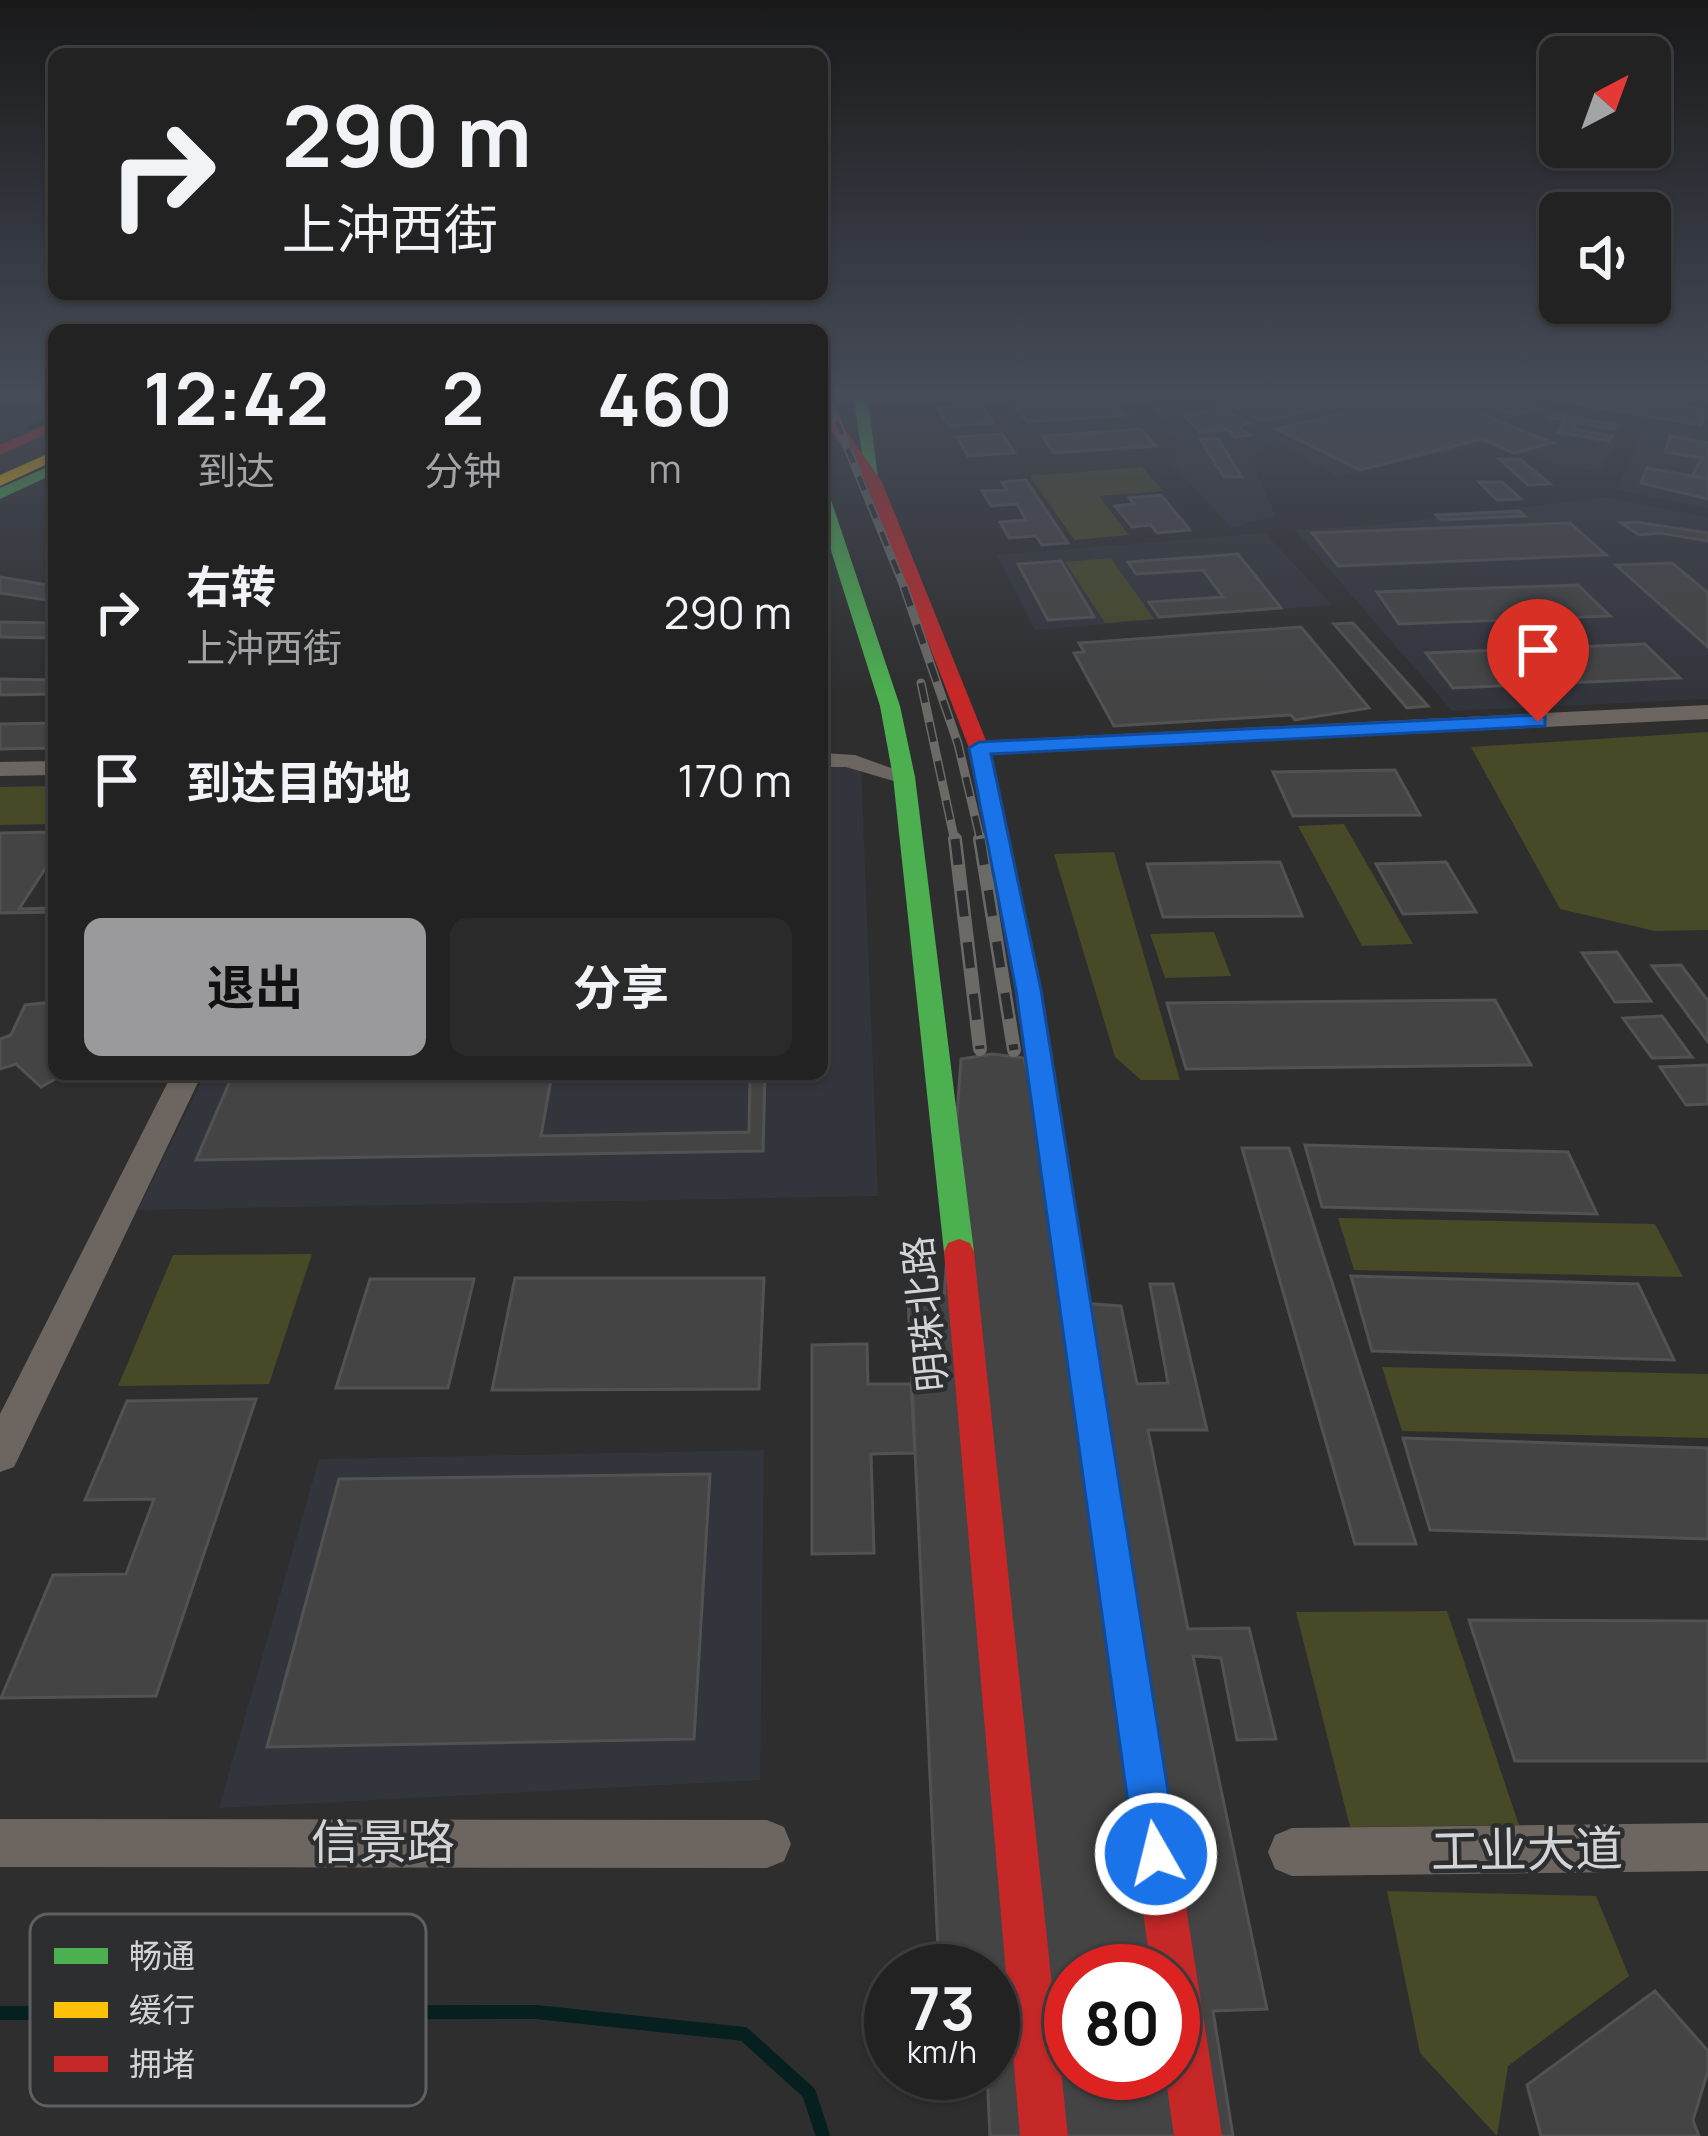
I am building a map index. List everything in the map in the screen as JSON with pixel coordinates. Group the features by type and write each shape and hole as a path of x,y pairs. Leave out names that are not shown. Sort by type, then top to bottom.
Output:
{"main road":[{"path":"878,493 979,748 1032,1013 1198,2136"},
{"name":"明珠北路","path":"828,516 898,737 904,777 946,1116 1044,2136"}],"street":[{"path":"979,748 1708,712"},
{"path":"834,760 898,737"},
{"path":"834,760 904,777"},
{"path":"0,769 48,767"},
{"path":"0,1454 184,1080"},
{"name":"信景路","path":"0,1843 767,1844"},
{"name":"工业大道","path":"1292,1852 1708,1846"}],"shaded area":[{"path":"1199,493 1265,493 1275,515 1232,528"},
{"path":"1630,493 1708,493 1708,508"},
{"path":"1607,497 1708,518 1708,699 1452,711 1295,530 1389,524"},
{"path":"1265,533 1332,605 1035,630 997,555"},
{"path":"828,767 861,767 878,1196 138,1210 202,1080 828,1080"},
{"path":"764,1450 760,1780 219,1808 319,1459"}],"green space":[{"path":"1041,493 1141,493 1099,496 1129,535 1074,540"},
{"path":"1111,558 1154,619 1105,623 1065,562"},
{"path":"1708,732 1708,930 1655,931 1560,909 1471,747"},
{"path":"48,786 48,824 0,825 0,787"},
{"path":"1344,824 1413,944 1362,946 1298,826"},
{"path":"1114,852 1180,1080 1141,1080 1115,1057 1054,854"},
{"path":"1214,932 1231,976 1165,978 1150,934"},
{"path":"1338,1218 1655,1224 1683,1277 1354,1270"},
{"path":"312,1254 269,1384 118,1386 173,1255"},
{"path":"1382,1367 1708,1374 1708,1438 1402,1431"},
{"path":"1447,1611 1519,1825 1350,1827 1296,1612"},
{"path":"1387,1891 1596,1896 1629,1976 1508,2066 1497,2136 1420,2053"}],"building":[{"path":"983,493 1034,493 1068,543 1042,545 1036,536 1009,538 1000,522 1026,520 1017,504 991,506"},
{"path":"1490,493 1514,493 1521,499 1497,500"},
{"path":"1161,495 1190,530 1157,533 1151,525 1132,527 1115,506 1134,504 1129,498"},
{"path":"1519,511 1525,516 1441,520 1436,515"},
{"path":"1570,523 1606,555 1338,566 1312,533"},
{"path":"1621,523 1708,533 1708,541 1660,533 1639,535"},
{"path":"1238,554 1281,608 1159,617 1149,602 1223,597 1203,570 1136,574 1128,562"},
{"path":"1061,561 1094,617 1048,620 1018,564"},
{"path":"1672,563 1708,593 1708,647 1616,565"},
{"path":"0,577 48,585 48,600 0,593"},
{"path":"1578,585 1610,616 1399,624 1377,592"},
{"path":"0,622 48,623 48,638 0,637"},
{"path":"1353,623 1428,706 1407,708 1334,624"},
{"path":"1301,627 1369,708 1295,720 1291,715 1114,726 1074,653 1084,652 1079,643"},
{"path":"1645,644 1680,678 1453,688 1426,653"},
{"path":"0,679 48,680 48,694 0,695"},
{"path":"48,723 48,748 0,749 0,724"},
{"path":"1395,770 1420,815 1293,816 1273,772"},
{"path":"48,832 48,912 0,913 0,833"},
{"path":"1280,862 1302,916 1163,917 1147,864"},
{"path":"1446,862 1476,912 1403,914 1376,864"},
{"path":"48,864 48,908 19,909"},
{"path":"1617,952 1651,1001 1615,1002 1582,953"},
{"path":"1681,965 1708,1001 1708,1042 1652,966"},
{"path":"1495,1000 1531,1065 1186,1069 1167,1003"},
{"path":"48,1003 48,1080 53,1080 41,1087 16,1064 0,1069 0,1039 11,1035 25,1005"},
{"path":"1662,1016 1692,1057 1652,1058 1623,1018"},
{"path":"992,1054 1024,1058 1080,1303 1121,1306 1137,1384 1168,1383 1150,1284 1173,1284 1207,1430 1148,1430 1188,1629 1249,1628 1276,1739 1237,1740 1221,1658 1193,1656 1267,2009 1213,2011 1233,2136 990,2136 988,2100 1020,2100 1020,1944 938,1944 908,1299 944,1297 961,1059"},
{"path":"1708,1065 1708,1104 1686,1105 1660,1067"},
{"path":"230,1080 765,1080 763,1151 196,1160"},
{"path":"551,1080 750,1080 749,1132 541,1136"},
{"path":"1305,1145 1568,1152 1597,1214 1322,1207"},
{"path":"1242,1148 1289,1148 1416,1544 1355,1544"},
{"path":"1351,1276 1638,1284 1674,1360 1372,1351"},
{"path":"515,1278 764,1278 759,1389 492,1390"},
{"path":"370,1279 474,1279 448,1388 336,1388"},
{"path":"867,1344 868,1384 911,1384 915,1453 871,1454 874,1553 812,1554 812,1345"},
{"path":"256,1399 156,1696 1,1698 53,1575 126,1574 154,1499 85,1500 127,1401"},
{"path":"1403,1438 1708,1448 1708,1539 1430,1530"},
{"path":"710,1474 694,1739 267,1747 339,1479"},
{"path":"1469,1620 1708,1621 1708,1761 1515,1761"},
{"path":"1655,1991 1708,2051 1708,2071 1693,2120 1699,2136 1541,2136 1527,2085"}],"waterway":[{"path":"426,2012 536,2012 744,2034 809,2093 823,2136"},
{"path":"0,2013 30,2013"}],"railway":[{"path":"865,493 905,590"},
{"path":"904,587 958,744 981,842"},
{"path":"921,683 955,842"},
{"path":"955,839 980,1049"},
{"path":"980,839 1014,1050"}],"traffic: fast":[{"path":"828,515 890,706 904,777 959,1252"},
{"path":"1073,1288 1143,1760"}],"traffic: jam":[{"path":"878,493 979,748 1029,990 1073,1288"},
{"path":"959,1252 1044,2136"},
{"path":"1143,1760 1198,2136"}],"route":[{"path":"1156,1854 1028,990 979,748 1538,722"}]}
